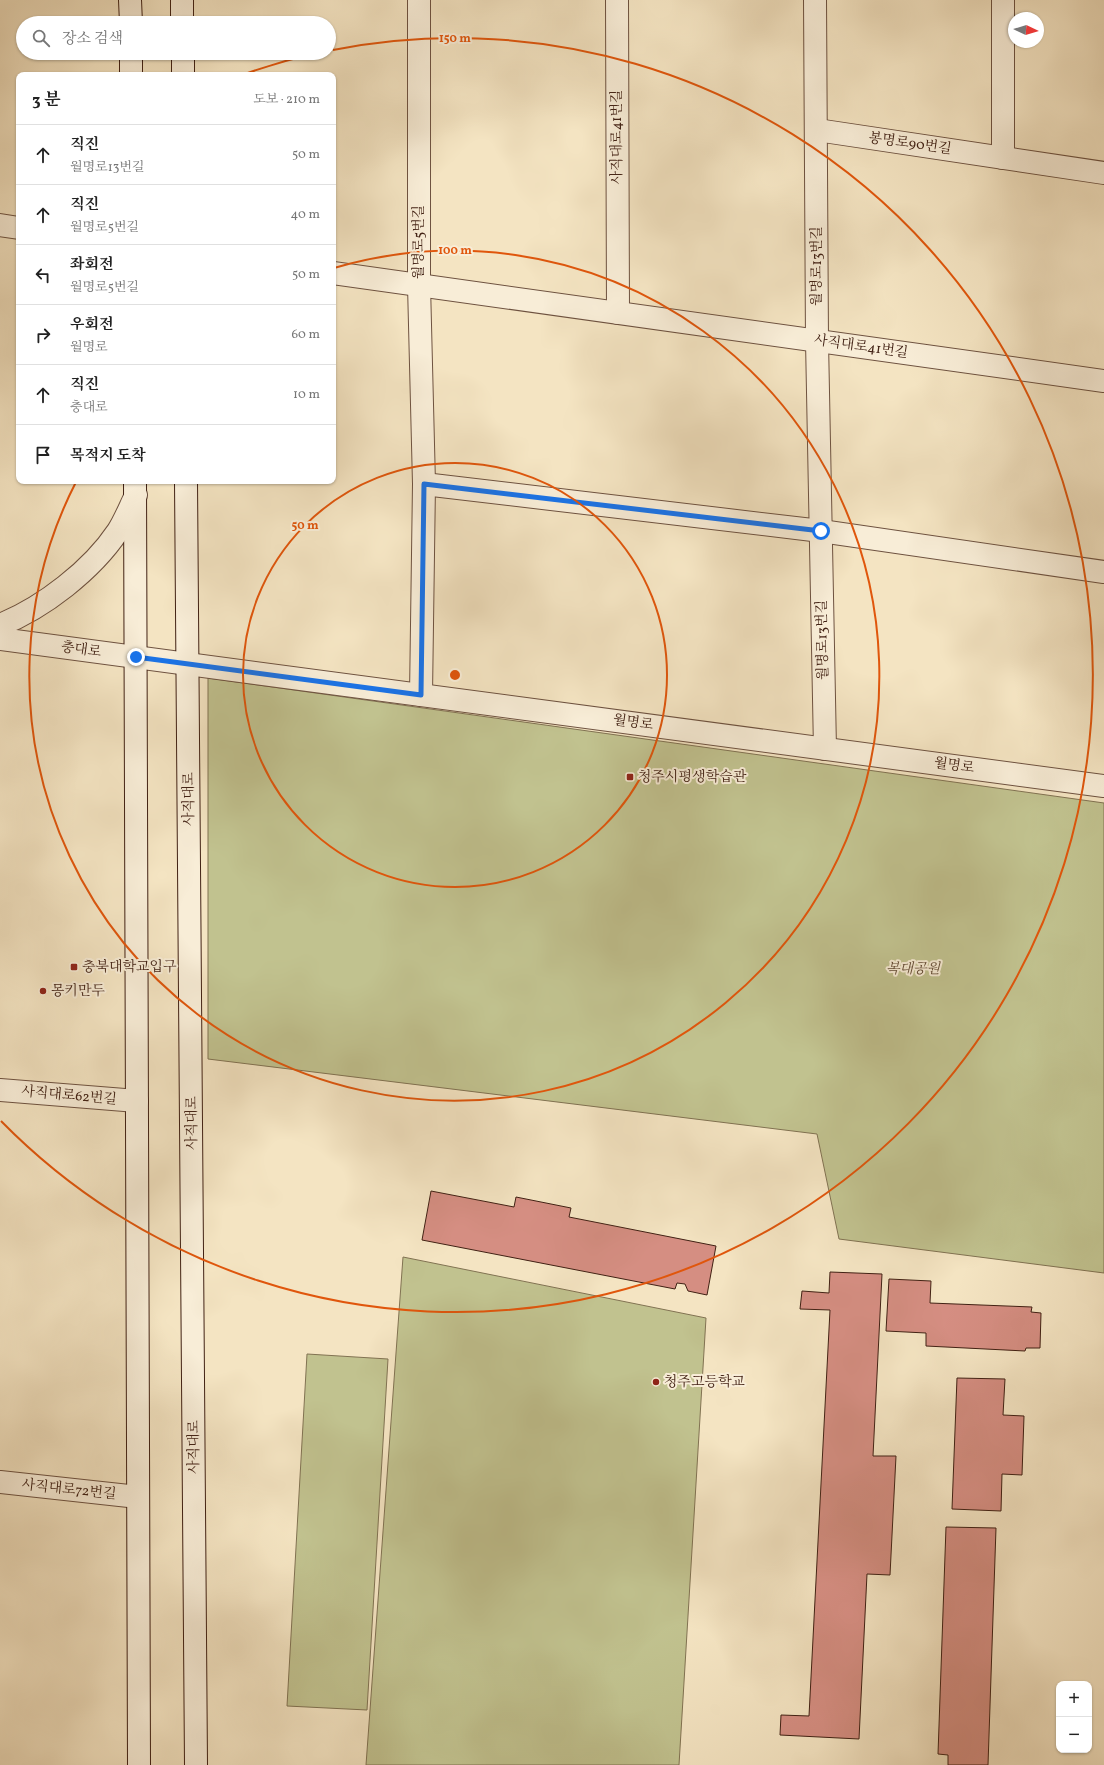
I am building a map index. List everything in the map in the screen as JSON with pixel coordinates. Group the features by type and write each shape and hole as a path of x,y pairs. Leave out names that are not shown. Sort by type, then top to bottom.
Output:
{"street":[{"path":"130,0 131,16"},
{"path":"182,0 182,16"},
{"name":"월명로5번길","path":"419,0 419,285 424,484 421,695"},
{"name":"월명로13번길","path":"815,0 817,130 817,341 825,749"},
{"path":"1003,0 1003,158"},
{"name":"사직대로41번길","path":"617,5 618,313"},
{"path":"131,60 132,72"},
{"path":"182,60 183,72"},
{"name":"봉명로90번길","path":"817,130 1104,173"},
{"path":"0,225 16,228"},
{"name":"사직대로41번길","path":"336,273 1104,382"},
{"name":"사직대로","path":"186,484 196,1765"},
{"path":"424,484 821,531 1104,572"},
{"path":"0,625 31,610 80,574 103,550 118,530 135,488"},
{"path":"135,488 139,1765"},
{"name":"충대로","path":"0,639 162,660"},
{"name":"월명로","path":"162,660 1104,786"},
{"name":"사직대로62번길","path":"0,1090 137,1101"},
{"name":"사직대로72번길","path":"0,1482 138,1498"}],"green space":[{"name":"복대공원","path":"208,678 1104,803 1104,1273 839,1239 817,1134 208,1059"},
{"path":"403,1257 706,1318 679,1765 366,1765"},
{"path":"307,1354 388,1359 367,1710 287,1706"}],"building":[{"path":"431,1191 514,1207 516,1197 571,1208 569,1217 716,1246 707,1295 688,1291 685,1284 677,1283 675,1289 422,1240"},
{"path":"830,1272 882,1274 873,1456 896,1456 890,1575 867,1574 859,1739 780,1735 781,1715 809,1716 830,1310 800,1309 802,1291 829,1293"},
{"path":"889,1279 931,1281 930,1303 1032,1307 1031,1312 1041,1313 1040,1348 1026,1348 1025,1351 926,1346 926,1333 886,1331"},
{"path":"957,1378 1005,1379 1003,1415 1024,1416 1022,1475 1002,1474 1001,1511 952,1509"},
{"path":"946,1527 996,1528 988,1765 948,1765 948,1755 938,1754"}],"place":[{"name":"청주시평생학습관","path":"630,777"},
{"name":"충북대학교입구","path":"74,967"},
{"name":"몽키만두","path":"43,991"},
{"name":"청주고등학교","path":"656,1382"}],"route":[{"path":"136,657 421,695 424,484 821,531"}]}
